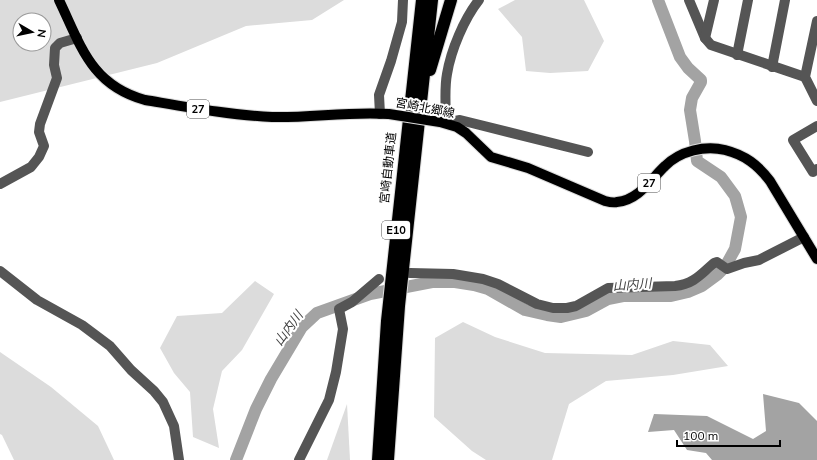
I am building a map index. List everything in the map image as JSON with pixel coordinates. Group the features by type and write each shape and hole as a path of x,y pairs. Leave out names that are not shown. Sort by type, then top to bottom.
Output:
{"highway":[{"name":"宮崎自動車道","path":"378,460 387,321 422,0"},
{"name":"宮崎自動車道","path":"388,460 394,369 412,181 432,0"},
{"path":"412,181 419,159 430,70 451,0"}],"main road":[{"name":"宮崎北郷線","path":"59,0 91,64 99,74 114,87 129,96 145,100 244,116 274,117 357,113 384,114 446,123 466,132 491,157 528,168 592,196 611,202 628,199 642,190 666,164 676,157 690,151 706,148 721,149 732,152 746,158 762,170 770,180 817,259"}],"street":[{"path":"384,114 379,95 402,22 403,0"},
{"path":"478,0 462,29 450,59 447,74 446,123 460,120 588,152"},
{"path":"689,0 705,38 712,46 805,77"},
{"path":"705,38 714,0"},
{"path":"737,55 748,0"},
{"path":"772,67 785,0"},
{"path":"817,21 805,77 817,100"},
{"path":"0,184 31,167 39,157 44,146 39,132 40,124 56,78 54,65 55,48 60,43 77,38"},
{"path":"817,126 793,140 813,172 817,169"},
{"path":"410,273 453,274 483,279 498,284 537,304 553,308 567,308 576,306 608,288 686,285 695,280 714,263 717,262 727,268 759,260 804,237"},
{"path":"0,271 37,300 82,325 110,346 131,370 154,391 165,407 174,426 177,438 179,460"},
{"path":"299,460 329,400 344,329 339,309 352,302 379,280"}],"shaded area":[{"path":"0,0 344,0 312,20 246,26 157,63 0,102"},
{"path":"515,0 584,0 604,41 588,71 550,73 526,71 522,37 498,9"},
{"path":"255,281 274,294 242,350 222,371 213,409 219,448 193,437 190,392 174,373 160,348 177,316 222,313"},
{"path":"463,322 495,337 545,353 632,355 673,341 710,345 728,366 673,375 606,381 569,404 552,460 486,460 472,451 434,417 435,338"},
{"path":"0,352 51,387 98,426 114,460 14,460 2,435 0,434"},
{"path":"763,394 799,403 817,421 817,460 712,460 706,453 687,450 674,430 648,432 654,414 707,416 753,439 766,431"},
{"path":"347,404 350,460 327,460"}],"waterway":[{"name":"山内川","path":"236,460 256,409 271,379 302,327 317,313 370,294 432,282 455,282 488,289 525,310 561,317 586,311 608,299 623,296 671,296 688,292 702,286 725,267 735,249 741,217 735,196 721,177 697,161 690,110 692,98 701,80 688,68 680,57 658,0"}]}
